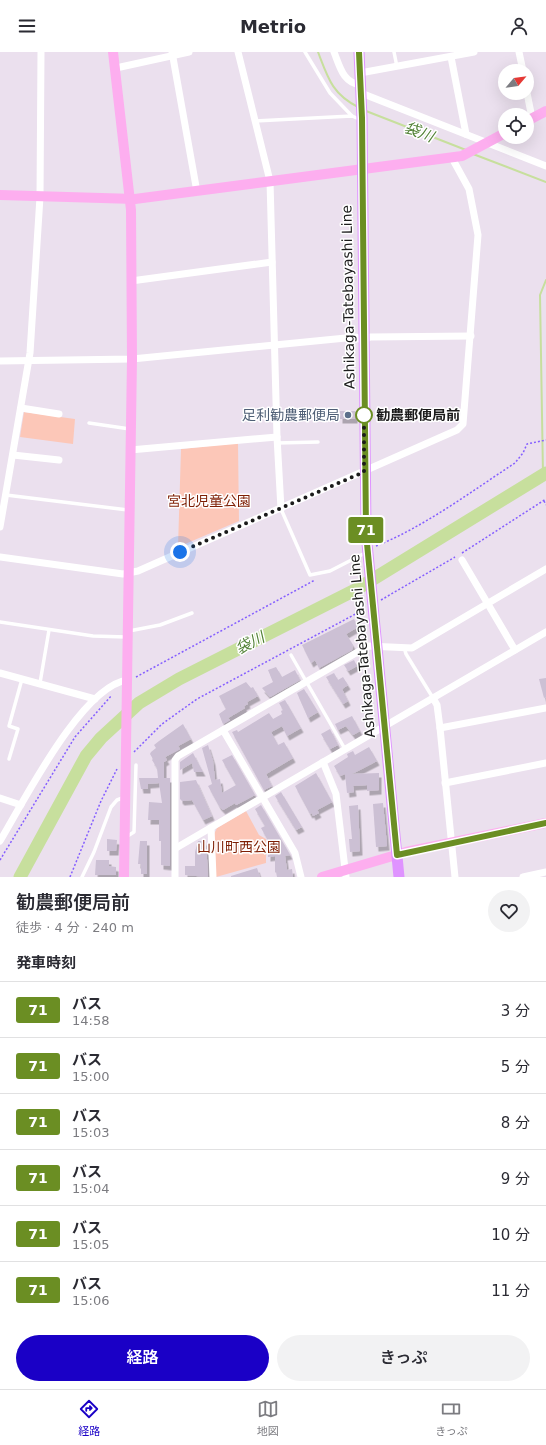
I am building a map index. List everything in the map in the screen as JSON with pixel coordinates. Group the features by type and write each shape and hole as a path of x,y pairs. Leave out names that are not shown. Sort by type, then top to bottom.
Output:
{"main road":[{"name":"Ashikaga-Tatebayashi Line","path":"359,52 361,92 359,118 362,168 364,472 368,551 376,601 376,646 400,877"}],"street":[{"path":"0,527 4,491 13,454 29,360 40,197 40,52"},
{"path":"113,52 131,200 132,359 128,574 130,682 129,754 126,797 124,877"},
{"path":"116,68 173,54 189,52"},
{"path":"238,52 270,181 277,440 281,509"},
{"path":"334,52 344,76 361,92 466,134 485,145 546,166"},
{"path":"360,73 397,68 474,52"},
{"path":"519,52 521,64"},
{"path":"173,54 198,192"},
{"path":"451,57 466,134"},
{"path":"534,116 546,110"},
{"path":"0,195 131,200 198,192 362,168 457,157 485,145 498,137"},
{"path":"0,557 128,574 281,509 457,430 463,424 478,235 469,189 457,157"},
{"path":"131,281 272,262"},
{"path":"0,361 132,359 356,337 364,341 370,337 471,336"},
{"path":"21,408 59,414"},
{"path":"130,450 277,440"},
{"path":"13,454 59,460"},
{"path":"462,560 515,650"},
{"path":"175,877 175,760 178,756 368,646 412,648 546,569"},
{"path":"176,848 546,632"},
{"path":"0,673 95,699"},
{"path":"0,841 65,734 80,714 95,699 119,682 130,682"},
{"path":"433,698 437,705 440,728 455,877"},
{"path":"440,728 546,708"},
{"path":"223,730 295,853 301,877"},
{"path":"323,762 336,794 345,874"},
{"path":"445,783 546,763"},
{"path":"0,798 22,805"},
{"path":"322,877 345,874 397,855 546,823"},
{"path":"211,828 213,877"},
{"path":"523,877 546,872"}],"lane":[{"path":"305,52 330,93 359,118"},
{"path":"394,52 397,68"},
{"path":"255,122 359,118"},
{"path":"89,423 131,428"},
{"path":"277,440 318,442"},
{"path":"4,491 129,510"},
{"path":"281,509 310,575 330,571 368,551"},
{"path":"0,622 93,636 128,634 160,625 192,613"},
{"path":"40,683 49,630"},
{"path":"404,647 406,654 433,698"},
{"path":"290,655 345,749"},
{"path":"9,758 18,729 9,726 22,678"},
{"path":"125,838 134,832 136,765"},
{"path":"82,877 111,807 117,800 126,797"}],"path":[{"path":"368,551 396,537 515,463 523,453 526,444 546,440"},
{"path":"376,601 459,554 546,499"},
{"path":"544,501 546,506"},
{"path":"130,682 330,571"},
{"path":"129,754 162,724 196,699 363,610"},
{"path":"0,860 71,743 83,727 114,693"},
{"path":"70,877 101,801 118,766"}],"green space":[{"path":"24,412 75,419 73,444 20,437"},
{"name":"宮北児童公園","path":"238,443 239,521 178,547 181,449"},
{"name":"山川町西公園","path":"246,811 259,835 266,839 266,863 216,877 214,834 217,828"}],"building":[{"name":"足利勧農郵便局","path":"340,411 355,411 355,419 340,419"},
{"path":"354,619 358,627 346,634 353,645 352,650 319,668 315,660 311,663 302,645"},
{"path":"354,660 357,666 348,671 344,665"},
{"path":"276,667 282,677 295,670 300,680 270,697 262,688 273,682 268,670"},
{"path":"334,673 338,680 343,677 348,685 342,689 348,701 343,704 326,677"},
{"path":"546,678 546,697 544,698 539,679"},
{"path":"246,682 251,688 253,687 258,696 247,702 248,704 244,706 245,708 228,718 230,720 223,724 219,714 226,709 219,696"},
{"path":"304,689 318,712 308,718 297,693"},
{"path":"285,700 301,728 287,736 282,726 271,732 278,745 284,742 293,758 266,774 272,786 264,790 232,732 237,730 238,732 269,713 273,719 282,714 281,711 283,710 279,703"},
{"path":"352,716 360,731 353,735 346,726 338,730 335,724"},
{"path":"183,724 191,739 178,746 180,749 165,757 167,760 164,762 164,778 170,778 170,866 161,865 159,820 148,820 149,802 162,803 159,783 148,784 148,789 141,789 139,778 158,778 157,768 150,754 156,748 154,745"},
{"path":"330,729 338,745 330,749 321,734"},
{"path":"208,745 213,761 215,780 220,779 222,793 236,785 222,760 232,755 255,795 236,805 235,803 223,810 219,806 208,786 212,784 202,748"},
{"path":"369,747 377,761 352,774 379,773 379,790 367,791 367,785 353,786 354,792 347,793 345,774 340,776 334,766 348,757 347,754 353,751 355,755"},
{"path":"193,753 203,772 194,772 192,763 180,770 180,762"},
{"path":"316,773 332,802 317,810 319,813 313,816 312,813 310,814 295,786"},
{"path":"196,780 212,816 203,820 192,800 182,801 180,799 180,782"},
{"path":"281,792 302,827 296,830 275,796"},
{"path":"383,803 387,846 376,847 373,804"},
{"path":"261,805 290,855 285,856 287,870 292,869 293,877 277,877 276,872 275,873 275,856 268,857 268,849 273,849 261,828 265,826 255,809"},
{"path":"358,805 360,851 350,852 349,839 352,839 349,806"},
{"path":"107,839 117,840 116,851 107,851"},
{"path":"140,841 147,841 147,874 141,874 141,864 138,864"},
{"path":"198,841 206,841 208,877 185,875 185,866 195,866 195,852"},
{"path":"96,860 109,860 109,866 116,867 116,875 95,875"},
{"path":"257,868 260,877 231,877 231,876"}],"waterway":[{"name":"袋川","path":"318,52 328,77 337,91 342,97 358,107"},
{"name":"袋川","path":"366,111 466,150"},
{"name":"袋川","path":"473,154 546,182"},
{"name":"袋川","path":"543,475 540,295 546,280"},
{"name":"袋川","path":"20,877 86,756 101,738 139,703 179,679 357,589 546,473"}],"bus line":[{"name":"71","path":"359,52 362,97 364,472 366,533 397,855 546,823"}],"place":[{"name":"足利勧農郵便局","path":"348,415"},
{"name":"勧農郵便局前","path":"364,415"}],"route":[{"path":"180,552 364,472 364,415"}]}
